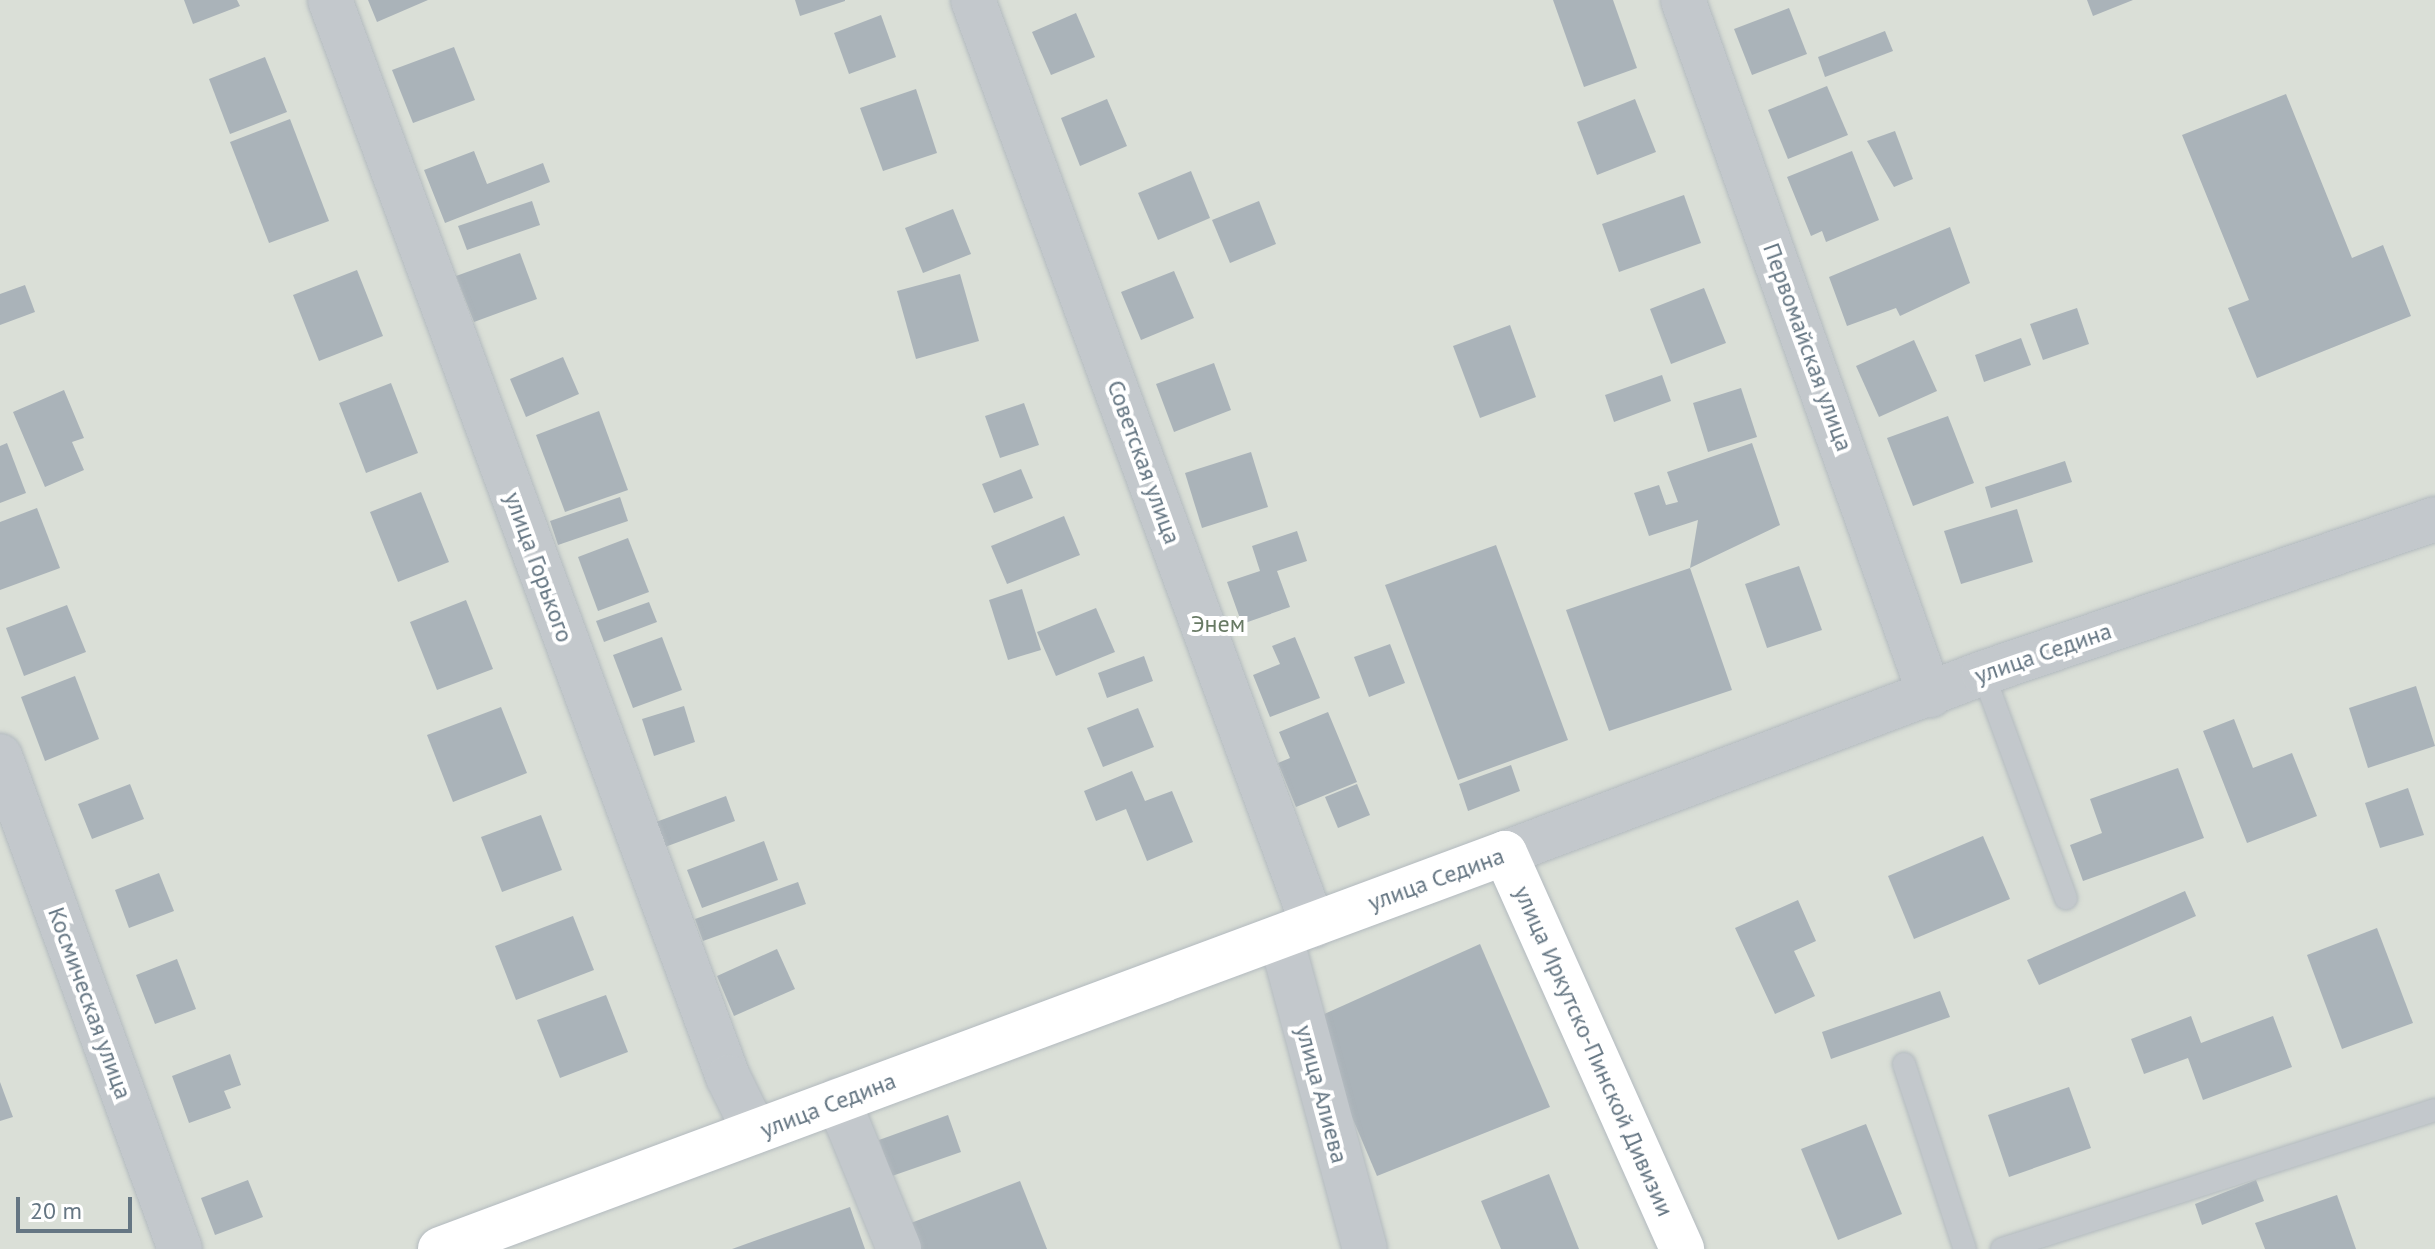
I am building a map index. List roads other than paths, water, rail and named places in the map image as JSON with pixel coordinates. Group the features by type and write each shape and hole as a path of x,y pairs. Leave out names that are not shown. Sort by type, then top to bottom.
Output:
{"street":[{"name":"улица Горького","path":"330,0 728,1077 755,1132"},
{"name":"Советская улица","path":"973,0 1297,931"},
{"name":"Первомайская улица","path":"1683,0 1930,695"},
{"name":"улица Седина","path":"440,1249 1983,673 2435,519"},
{"name":"Космическая улица","path":"0,756 180,1249"},
{"name":"улица Иркутско-Пинской Дивизии","path":"1505,853 1682,1249"},
{"name":"улица Алиева","path":"1297,931 1365,1249"},
{"path":"838,1100 899,1249"}],"lane":[{"path":"1983,673 2066,898"},
{"path":"1904,1064 1965,1249"},
{"path":"2002,1249 2435,1110"}],"park label":[{"name":"Энем","path":"1218,624"}]}
